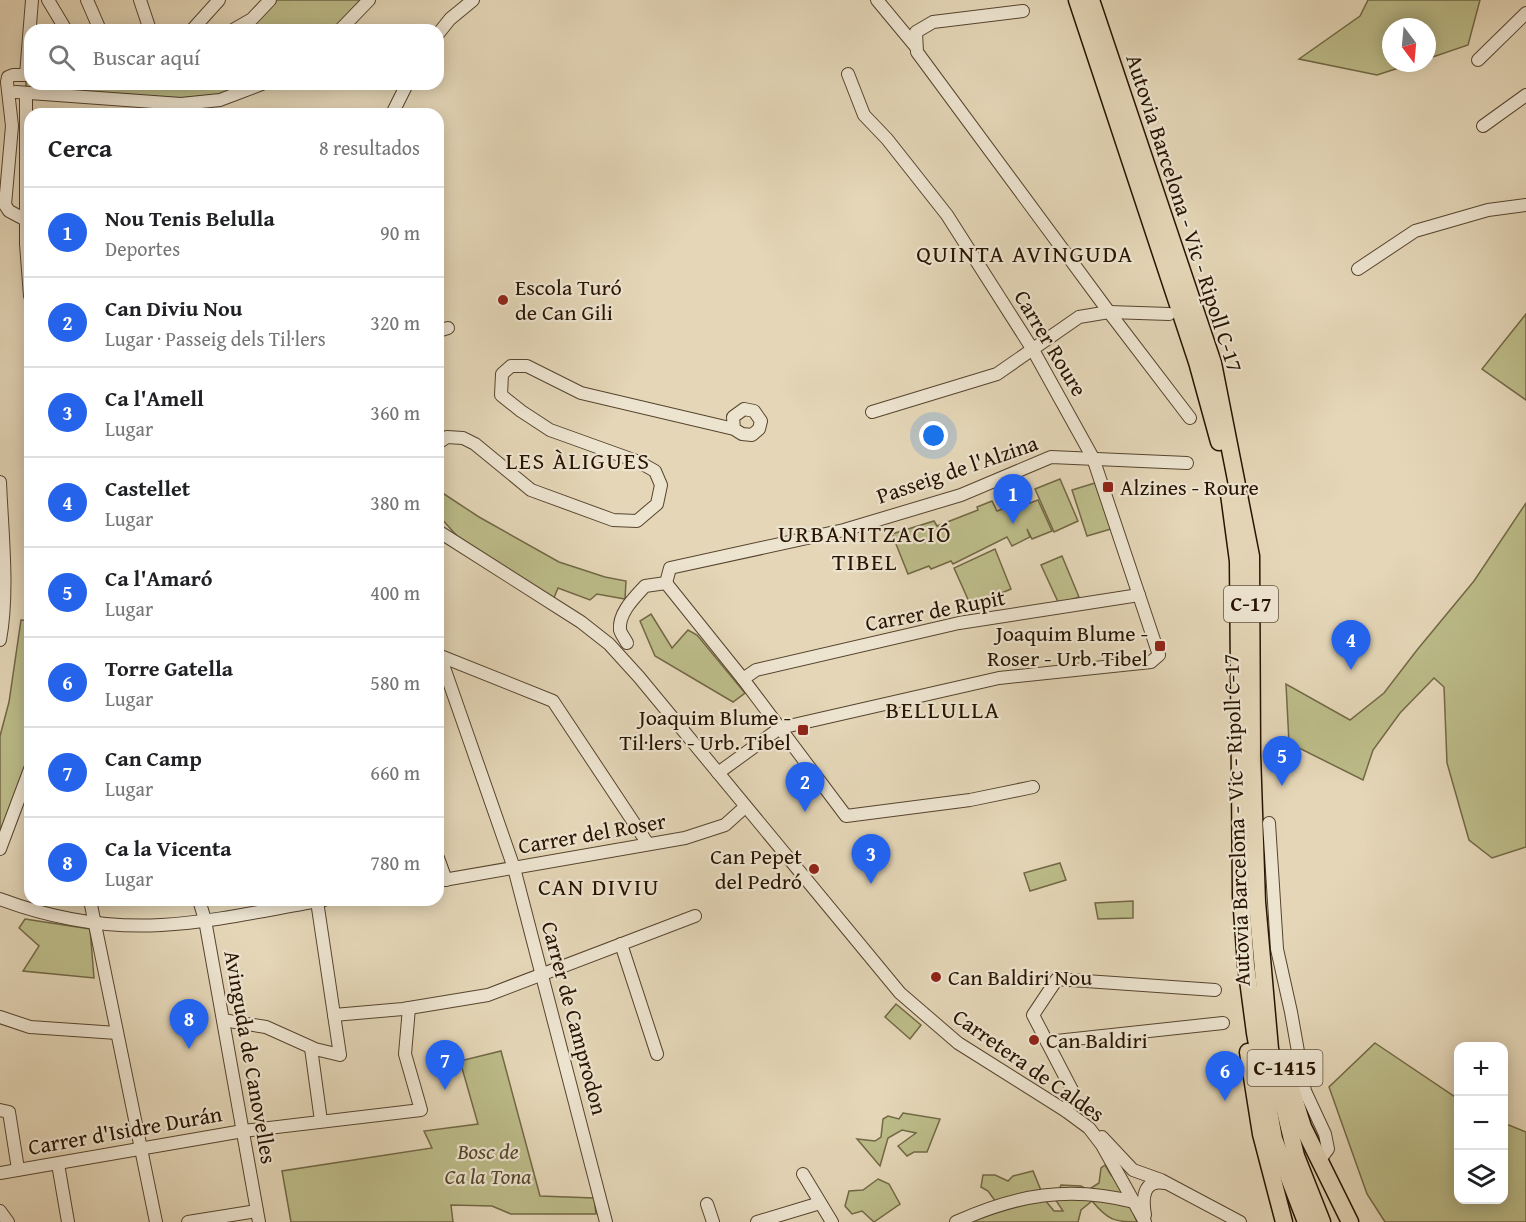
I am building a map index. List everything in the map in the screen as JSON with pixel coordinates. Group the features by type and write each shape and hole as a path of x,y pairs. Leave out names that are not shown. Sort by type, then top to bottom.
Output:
{"highway":[{"path":"1068,0 1107,88"},
{"name":"Autovia Barcelona - Vic - Ripoll C-17","path":"1077,0 1197,362 1225,464 1238,561 1241,896 1255,1033 1274,1139 1306,1222"},
{"name":"Autovia Barcelona - Vic - Ripoll C-17","path":"1091,0 1213,363 1251,556 1252,753 1257,902 1270,1049 1296,1156 1322,1222"},
{"path":"1241,896 1239,958 1251,1078 1261,1134 1284,1222"},
{"name":"C-1415","path":"1257,902 1269,1001 1283,1061 1303,1127 1350,1222"}],"street":[{"path":"31,24 32,0"},
{"path":"48,0 62,24"},
{"path":"87,0 97,24"},
{"path":"140,0 148,24"},
{"path":"197,24 219,0"},
{"path":"243,24 252,19 270,0"},
{"path":"346,24 369,0"},
{"path":"444,26 473,0"},
{"path":"877,0 916,46"},
{"path":"1023,11 933,22 916,32 916,52 1190,418"},
{"path":"1479,60 1526,13"},
{"name":"Carrer Roure","path":"780,728 999,678 1151,662 1159,655 1093,458 1033,350 947,215 887,139 864,115 848,74"},
{"path":"24,75 8,77 12,126 5,205 9,212 24,219"},
{"path":"24,169 21,92 182,104 220,100 246,90"},
{"path":"395,108 404,90"},
{"path":"1483,126 1526,95"},
{"path":"1358,269 1416,231 1488,210 1526,205"},
{"path":"872,412 997,374 1079,317 1109,312 1169,314"},
{"path":"444,439 447,437 463,438 475,444 531,490 613,520 637,521 657,504 661,485 655,471 639,462 550,430 501,395 502,374 511,366 527,366 581,393 734,429"},
{"name":"Passeig de l'Alzina","path":"627,644 620,630 622,619 630,604 645,586 666,583 670,568 844,530 961,495 1051,458 1093,458 1187,464"},
{"path":"0,482 3,623 0,640"},
{"name":"Carretera de Caldes","path":"444,535 581,622 609,644 639,677 900,993 958,1043 1089,1128 1102,1144 1146,1222"},
{"path":"666,583 743,679 846,816 970,800 1033,786"},
{"name":"Carrer de Rupit","path":"743,679 756,670 959,623 1139,595"},
{"path":"444,657 553,701 648,844"},
{"name":"Carrer de Camprodon","path":"444,669 514,868 606,1222"},
{"path":"718,773 780,728"},
{"path":"0,849 24,786"},
{"name":"Carrer del Roser","path":"444,881 715,830 725,825 746,807"},
{"path":"1269,823 1277,949 1305,1091 1325,1134 1328,1149 1319,1161"},
{"path":"0,899 24,906"},
{"path":"24,906 62,917 95,922 160,925 205,920 273,906"},
{"path":"91,906 156,1222"},
{"name":"Avinguda de Canovelles","path":"201,906 258,1217"},
{"path":"223,1020 266,1027 311,1048 340,1055 321,906"},
{"path":"334,1015 409,1008 488,995 695,916"},
{"path":"621,944 657,1054"},
{"path":"1066,1111 1073,1092 1033,1015 1057,979 1215,990"},
{"name":"Carrer d'Isidre Durán","path":"0,1173 243,1131 421,1110 405,1054 409,1008"},
{"path":"0,1017 30,1027 117,1034"},
{"path":"1047,1042 1222,1023"},
{"path":"311,1048 321,1121"},
{"name":"Carrer d'Isidre Durán","path":"0,1110 9,1112 18,1170"},
{"path":"1089,1128 1109,1143 1133,1170 1170,1184 1240,1222"},
{"path":"57,1164 68,1222"},
{"path":"1122,1181 1123,1175 1133,1170"},
{"path":"803,1174 832,1222"},
{"path":"1146,1222 1143,1193 1149,1186 1158,1182 1170,1184"},
{"path":"956,1222 984,1209 1011,1201 1054,1193 1106,1194 1134,1202"},
{"path":"757,1222 820,1203"},
{"path":"707,1204 713,1222"},
{"path":"0,1211 9,1222"},
{"path":"188,1222 258,1217"}],"green space":[{"path":"270,0 369,0 346,24 240,24"},
{"path":"1368,0 1480,0 1468,45 1436,56 1436,18 1382,18 1382,72 1386,72 1377,75 1299,59 1360,16"},
{"path":"26,90 246,90 220,100 26,93"},
{"path":"1526,314 1526,400 1482,369"},
{"path":"1060,479 1078,521 1054,532 1035,489"},
{"path":"1095,483 1111,529 1087,536 1072,490"},
{"path":"444,494 479,517 559,562 605,577 626,581 625,599 597,594 590,600 558,588 553,600 458,537 444,522"},
{"path":"1038,500 1052,531 1032,539 1027,529 1030,537 1012,546 1007,537 953,564 951,561 931,569 929,566 908,574 892,534 934,521 937,526 978,510 977,507 992,501 997,511 1015,504 1017,508"},
{"path":"1526,503 1526,847 1492,858 1469,840 1447,763 1444,687 1434,678 1400,713 1373,750 1363,780 1289,743 1286,684 1350,720 1384,693 1474,581"},
{"path":"995,549 1011,589 971,606 954,568"},
{"path":"1062,556 1079,597 1059,604 1041,565"},
{"path":"651,614 672,648 688,630 697,635 745,693 733,702 655,656 640,621"},
{"path":"21,620 24,620 24,781 0,843 0,736 9,702"},
{"path":"1060,863 1066,880 1030,891 1024,873"},
{"path":"1133,901 1133,918 1098,919 1095,903"},
{"path":"25,919 90,929 94,978 23,971 39,946 19,928"},
{"path":"896,1004 921,1025 910,1039 885,1017"},
{"path":"1375,1043 1454,1096 1454,1204 1508,1204 1508,1125 1526,1132 1526,1222 1385,1222 1367,1194 1329,1087"},
{"name":"Bosc de Ca la Tona","path":"501,1051 540,1196 594,1198 596,1214 511,1214 492,1206 451,1205 453,1222 291,1222 282,1171 432,1148 424,1131 478,1124 460,1061"},
{"path":"903,1113 940,1119 927,1152 914,1152 907,1156 898,1146 916,1133 902,1130 888,1138 880,1166 857,1139 875,1141 881,1137 883,1119 888,1116 899,1119"},
{"path":"1105,1165 1122,1186 1137,1222 1112,1219 1092,1201 1081,1210 1078,1222 967,1222 996,1202 988,1191 981,1187 983,1175 995,1175 1008,1181 1013,1176 1033,1171 1045,1200 1054,1211 1063,1211 1055,1199 1061,1185 1081,1186 1088,1190 1099,1183 1101,1168"},
{"path":"878,1179 889,1184 900,1204 874,1222 862,1211 852,1214 845,1206 849,1191 863,1190"}],"place":[{"name":"Escola Turó de Can Gili","path":"503,300"},
{"name":"Alzines - Roure","path":"1108,487"},
{"name":"Nou Tenis Belulla","path":"1013,524"},
{"name":"Joaquim Blume - Roser - Urb. Tibel","path":"1160,646"},
{"name":"Castellet","path":"1351,670"},
{"name":"Joaquim Blume - Til·lers - Urb. Tibel","path":"803,730"},
{"name":"Ca l'Amaró","path":"1282,786"},
{"name":"Can Diviu Nou","path":"805,812"},
{"name":"Can Pepet del Pedró","path":"814,869"},
{"name":"Ca l'Amell","path":"871,884"},
{"name":"Can Baldiri Nou","path":"936,977"},
{"name":"Can Baldiri","path":"1034,1040"},
{"name":"Ca la Vicenta","path":"189,1049"},
{"name":"Can Camp","path":"445,1090"},
{"name":"Torre Gatella","path":"1225,1101"}],"district":[{"name":"QUINTA AVINGUDA","path":"1025,254"},
{"name":"LES ÀLIGUES","path":"578,461"},
{"name":"URBANITZACIÓ TIBEL","path":"865,548"},
{"name":"BELLULLA","path":"943,710"},
{"name":"CAN DIVIU","path":"599,887"}]}
